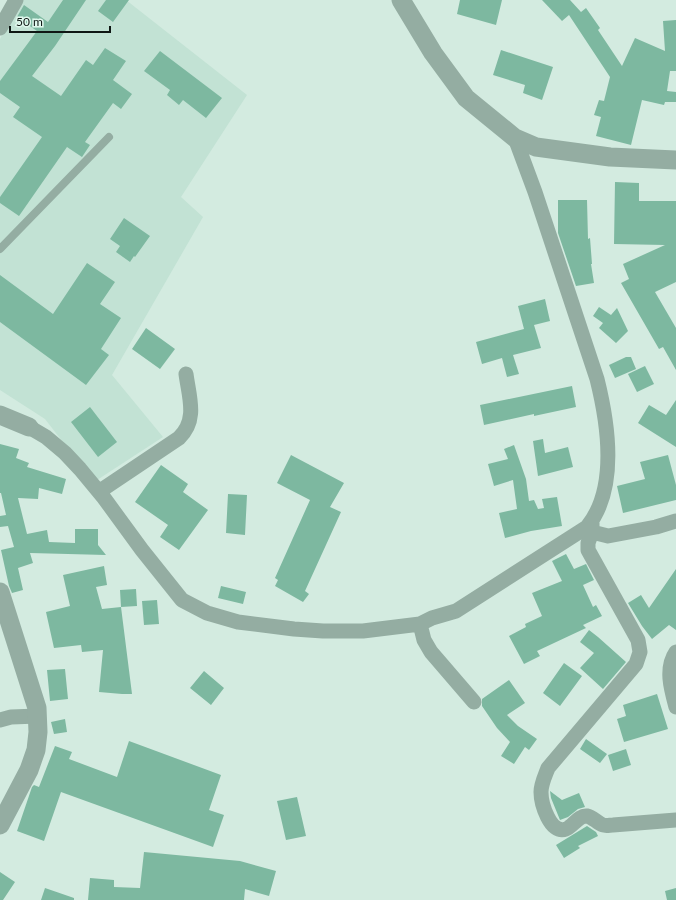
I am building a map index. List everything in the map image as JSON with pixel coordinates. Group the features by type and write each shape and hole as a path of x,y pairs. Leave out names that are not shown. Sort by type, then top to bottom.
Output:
{"street":[{"path":"0,28 16,0"},
{"path":"401,0 433,53 466,98 514,138 536,147 610,157 676,160"},
{"path":"514,138 536,192 604,404 607,438 607,474 600,505 592,527 588,550 638,640 640,652 636,664 548,768 542,782 542,803 549,821 560,830 565,830 583,817 587,816 603,825 613,826 676,820"},
{"path":"104,498 100,491 186,432 192,414 186,374"},
{"path":"0,415 29,427 46,437 80,469 182,600 207,613 238,622 323,631 363,631 420,624 432,618 456,611 586,527 592,527 608,536 656,527 676,521"},
{"path":"0,426 29,427"},
{"path":"0,592 37,708 38,716 36,750 28,770 0,825"},
{"path":"420,624 424,640 431,652 474,702"},
{"path":"676,652 670,668 671,689 676,707"},
{"path":"0,720 11,717 38,716"}],"lane":[{"path":"0,249 109,137"}],"shaded area":[{"path":"21,0 126,0 247,95 181,197 203,217 112,375 163,437 94,482 45,419 0,390 0,39"}],"building":[{"path":"63,0 86,0 55,46 32,76 61,96 86,60 93,65 105,48 126,61 113,80 132,94 121,109 113,103 85,142 90,145 82,157 67,147 19,216 0,203 0,197 42,137 13,117 20,107 0,93 0,81 37,31 17,17 24,5 48,22"},
{"path":"106,0 129,0 113,22 98,11"},
{"path":"460,0 502,0 496,25 457,14"},
{"path":"542,0 570,0 581,12 586,8 600,28 598,30 622,66 635,38 665,51 663,21 676,20 676,71 670,71 667,91 676,92 676,102 665,102 664,105 642,100 631,145 596,136 601,117 594,115 599,100 604,101 610,77 569,15 562,21"},
{"path":"501,50 553,67 542,100 523,93 525,85 493,75"},
{"path":"160,51 222,98 206,118 183,100 179,105 167,95 170,90 144,71"},
{"path":"615,182 639,183 639,201 676,201 676,282 655,292 676,328 676,370 663,347 659,349 621,283 629,279 623,264 665,245 614,244"},
{"path":"558,200 587,200 588,239 590,238 591,264 594,283 576,286 558,233"},
{"path":"124,218 150,236 130,262 116,252 120,246 110,239"},
{"path":"87,263 115,282 100,304 121,318 101,349 109,355 86,385 0,322 0,275 53,314"},
{"path":"545,299 550,321 534,325 541,348 513,355 519,374 507,377 502,358 482,364 476,342 524,329 518,306"},
{"path":"599,307 611,315 617,308 628,331 616,343 599,328 603,323 593,316"},
{"path":"146,328 175,349 160,369 132,349"},
{"path":"626,357 631,357 636,369 615,378 609,365"},
{"path":"645,366 654,384 637,392 628,374"},
{"path":"572,386 576,407 484,425 480,405"},
{"path":"676,400 676,447 638,423 649,405 666,415"},
{"path":"90,407 117,442 98,457 71,422"},
{"path":"543,439 545,453 568,447 573,467 538,476 533,441"},
{"path":"0,444 19,449 16,458 29,463 27,467 66,479 62,494 39,488 38,499 18,498 27,534 47,530 49,542 75,543 75,529 98,529 98,545 106,555 30,553 33,563 18,568 23,590 12,593 1,550 14,547 8,526 0,527 0,516 6,515 0,493"},
{"path":"514,445 526,479 529,501 534,500 538,509 544,508 542,499 557,497 562,526 531,531 505,538 499,513 517,509 513,480 494,486 488,464 508,459 504,449"},
{"path":"291,455 344,483 330,507 341,512 305,591 309,594 303,602 275,586 278,580 275,578 310,500 277,483"},
{"path":"668,455 676,485 676,500 623,513 617,486 645,479 640,462"},
{"path":"161,465 188,484 183,492 208,510 179,550 160,537 168,525 135,502"},
{"path":"228,494 247,495 245,535 226,533"},
{"path":"566,554 574,569 586,564 594,580 583,585 593,607 596,605 602,616 583,625 586,628 537,651 540,656 524,664 509,636 526,627 525,624 542,616 532,593 562,581 552,561"},
{"path":"104,566 107,585 96,587 102,609 121,607 132,694 99,692 103,650 82,652 81,645 54,648 46,612 70,606 63,575"},
{"path":"676,569 676,630 669,625 652,639 628,603 641,595 649,608"},
{"path":"221,586 246,592 243,604 218,598"},
{"path":"136,589 137,606 121,607 120,590"},
{"path":"157,600 159,624 144,625 142,601"},
{"path":"589,630 626,662 603,689 580,668 594,653 580,642"},
{"path":"564,663 582,676 560,706 543,693"},
{"path":"65,669 68,699 50,701 47,670"},
{"path":"204,671 224,688 211,705 190,688"},
{"path":"509,680 525,703 507,715 518,726 537,739 529,750 525,747 514,764 501,756 510,742 497,728 482,706 482,699"},
{"path":"657,694 668,729 624,742 617,719 626,716 623,705"},
{"path":"65,719 67,732 54,734 51,722"},
{"path":"586,739 607,754 600,763 580,749"},
{"path":"129,741 221,775 209,810 224,815 213,847 61,792 44,841 17,831 32,787 34,785 39,787 55,746 72,752 69,759 117,777"},
{"path":"626,749 631,765 613,771 608,755"},
{"path":"550,791 562,800 579,793 585,807 578,809 568,817 560,820 551,798"},
{"path":"297,797 306,836 286,840 277,801"},
{"path":"587,826 596,832 598,836 578,846 580,848 564,858 556,845"},
{"path":"144,852 240,861 276,871 269,896 245,889 244,900 88,900 90,878 114,880 114,887 140,888"},
{"path":"0,872 15,882 3,900 0,900"},
{"path":"45,888 74,898 74,900 41,900"},
{"path":"676,888 676,900 667,900 665,891"}]}
